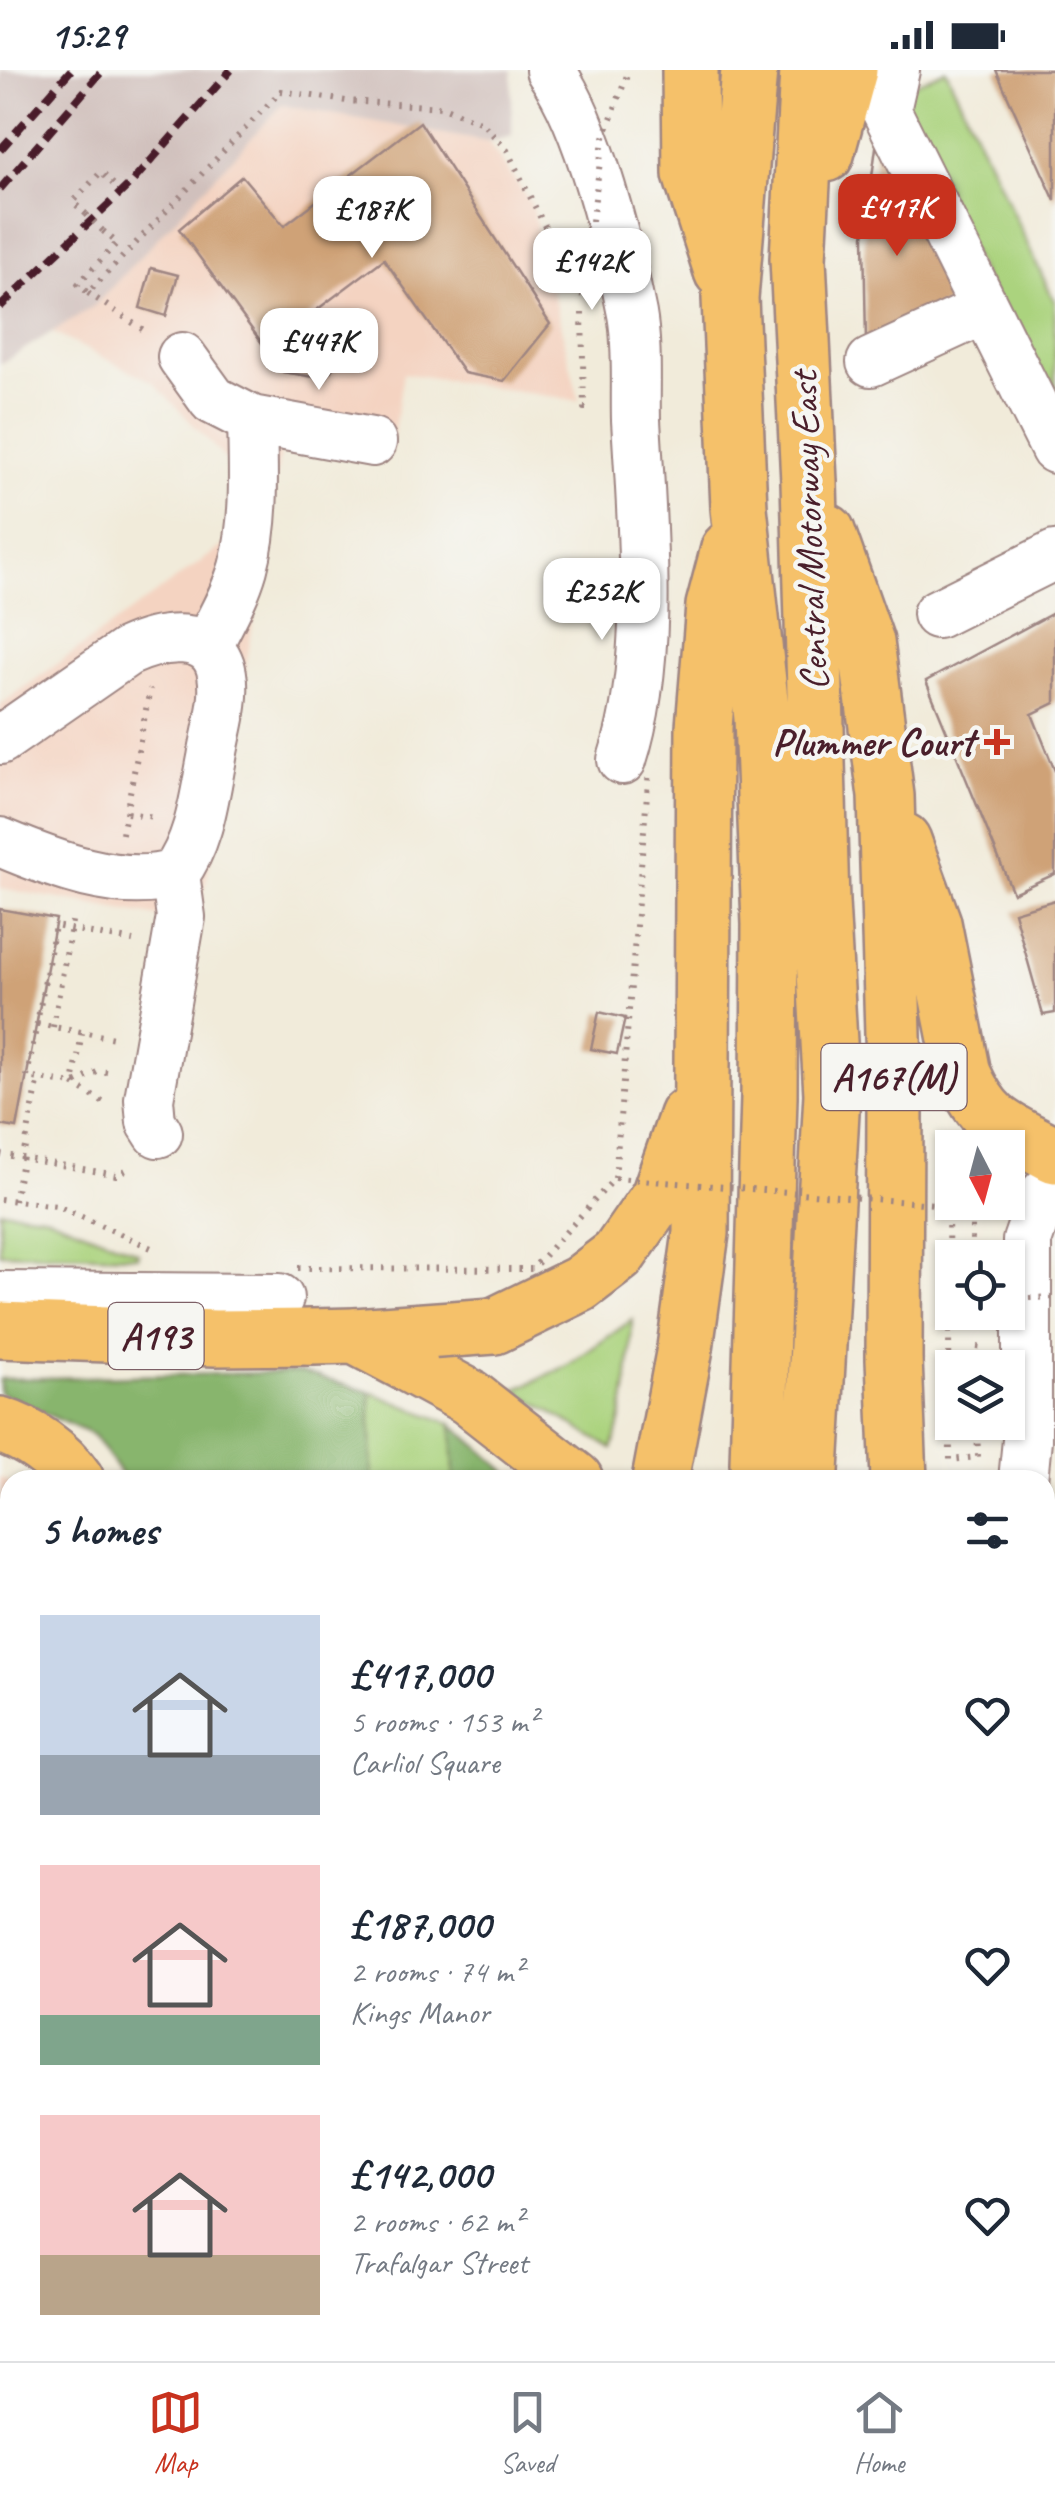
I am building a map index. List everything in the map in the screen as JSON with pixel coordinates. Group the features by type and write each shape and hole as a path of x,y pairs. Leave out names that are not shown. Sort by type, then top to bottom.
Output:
{"main road":[{"name":"A167(M)","path":"690,70 691,174 730,298"},
{"name":"Central Motorway East","path":"750,70 730,298 739,508 762,718 770,924 769,1097 784,1468 832,1094 821,902 809,482 798,259 808,70"},
{"name":"A167(M)","path":"798,259 849,70"},
{"name":"A167(M)","path":"809,482 866,642 886,796 895,1102 894,1359 899,1470"},
{"name":"A167(M)","path":"662,1470 701,1233 704,727 714,606 739,508"},
{"name":"A167(M)","path":"886,796 933,923 963,1074 973,1097 986,1115 1008,1132 1055,1155"},
{"name":"A167(M)","path":"311,1310 494,1326 580,1284 618,1255 659,1196 701,1076"},
{"name":"A193","path":"0,1330 215,1338 311,1310 469,1397 563,1470"},
{"path":"0,1425 23,1432 69,1470"}],"street":[{"path":"561,74 595,174 632,318 642,538 635,765"},
{"path":"890,90 984,310 1055,449"},
{"path":"870,362 984,310"},
{"path":"182,356 214,400 252,420 372,442"},
{"path":"207,647 231,600 246,554 253,488 252,420"},
{"path":"937,614 1055,555"},
{"path":"0,740 128,652 149,642 192,640 207,647 222,670 222,704 199,824 186,860 175,874 142,882 98,875 0,842"},
{"path":"137,1135 151,1122 156,1063 182,917 175,874"},
{"path":"1024,1470 1027,1241 1043,1195 1055,1183"},
{"path":"0,1296 311,1310"}],"path":[{"path":"596,408 584,408 582,294 603,140 628,70"},
{"path":"88,293 281,92 443,107 482,123 506,150 548,233 561,283 582,294"},
{"path":"115,186 101,172 73,202 117,244 78,284 182,356"},
{"path":"53,1028 70,928 98,875 152,691 128,652"},
{"path":"311,1310 532,1269 615,1178 635,765"},
{"path":"0,1154 116,1175 132,1167 137,1135 106,1104 73,1084 27,1076 54,926 177,949"},
{"path":"36,1024 82,1032 156,1063"},
{"path":"73,1084 82,1032"},
{"path":"73,1084 98,1070 156,1063"},
{"path":"14,1201 39,1078"},
{"path":"615,1178 935,1204"},
{"path":"0,1199 57,1206 160,1252"},
{"path":"948,1220 949,1350"},
{"path":"1025,1299 1055,1298"},
{"path":"950,1440 950,1460 978,1457 978,1440"}],"shaded area":[{"path":"0,70 512,70 512,136 488,142 282,105 94,306 0,364"},
{"path":"282,105 488,142 531,203 579,401 403,373 390,456 282,440 242,692 198,924 0,888 0,705 234,538 232,466 153,382 51,332 94,305"}],"green space":[{"path":"946,70 1055,303 1055,389 1039,397 896,92"},
{"path":"0,1210 44,1215 138,1252 138,1256 0,1253"},
{"path":"632,1320 624,1402 612,1449 515,1390 567,1366"},
{"path":"301,1372 370,1392 372,1470 118,1470 93,1435 0,1393 0,1379"},
{"path":"370,1392 452,1424 454,1470 372,1470"},
{"path":"452,1424 505,1470 454,1470"}],"building":[{"path":"996,70 1055,70 1055,201"},
{"path":"420,122 550,324 504,381 464,373 384,259 306,318 337,361 326,379 283,372 179,229 242,176 284,226"},
{"path":"877,140 956,300 866,341 864,236"},
{"path":"151,268 178,275 166,316 140,308"},
{"name":"Plummer Court","path":"1055,612 1055,703 1032,714 1055,771 1055,874 1013,893 926,681"},
{"path":"1055,900 1055,1013 1043,1015 1014,912"},
{"path":"0,909 56,919 17,1128 0,1125"},
{"path":"599,1012 625,1018 617,1054 591,1049"}],"railway":[{"path":"0,150 71,70"},
{"path":"0,189 103,70"},
{"path":"0,307 132,182 231,70"}],"place":[{"name":"Plummer Court","path":"997,742"}]}
